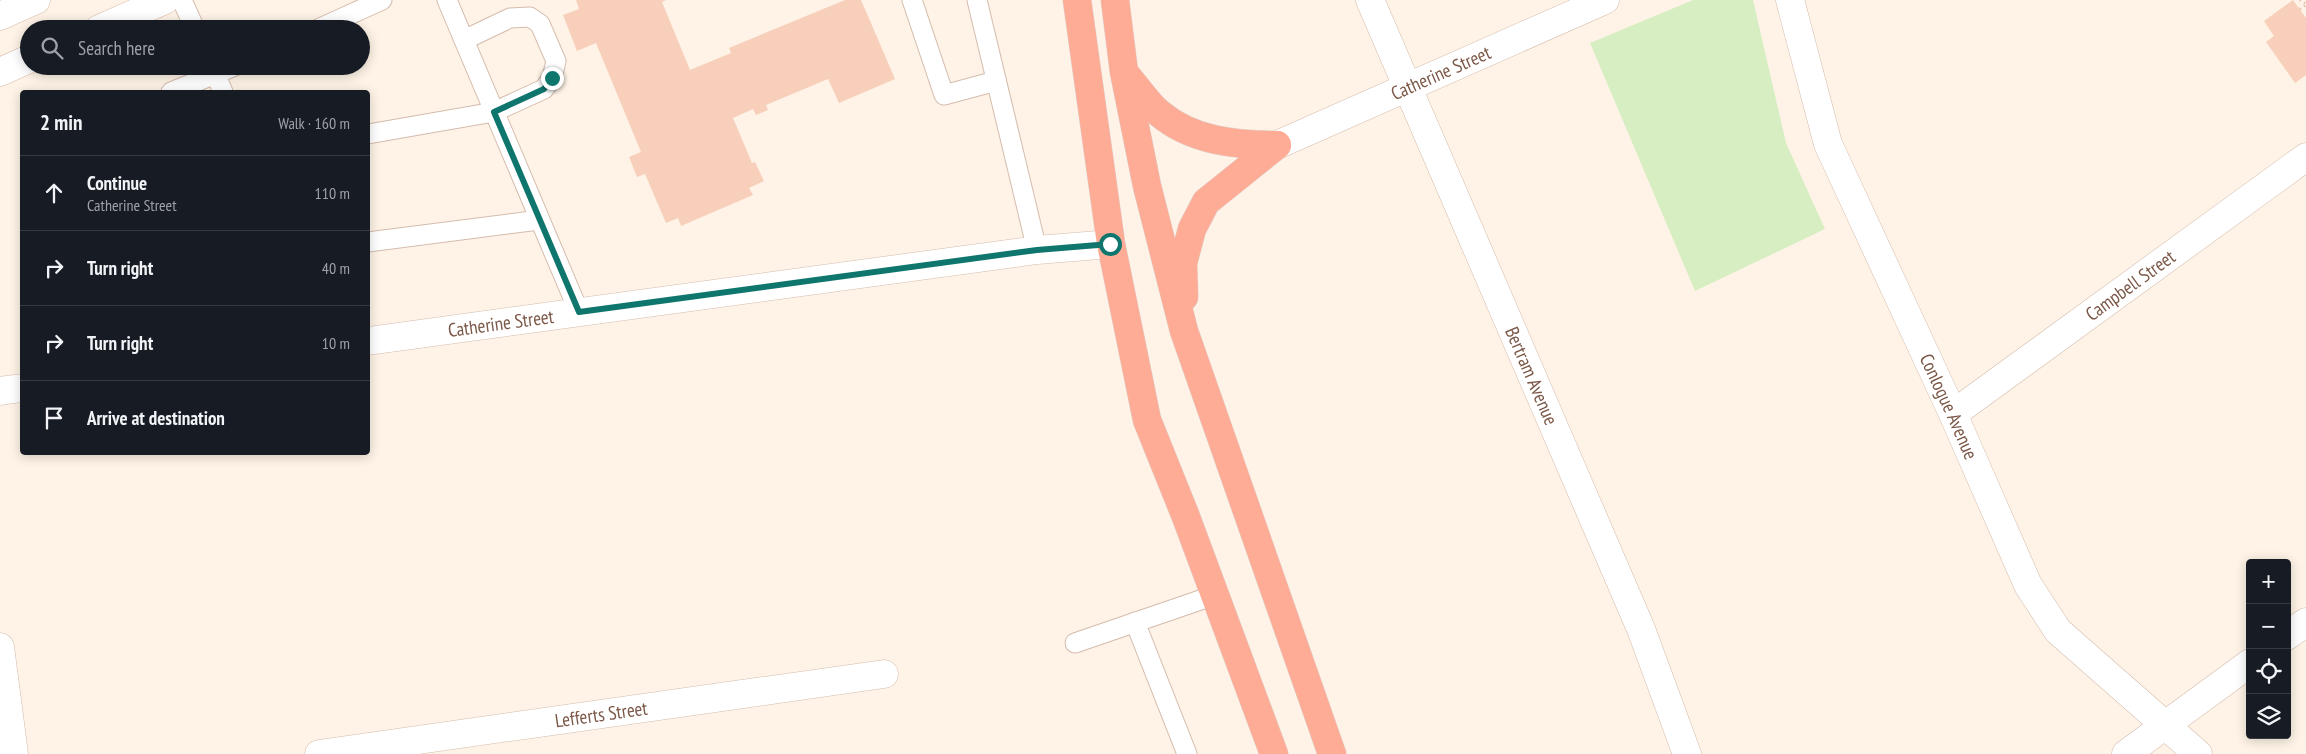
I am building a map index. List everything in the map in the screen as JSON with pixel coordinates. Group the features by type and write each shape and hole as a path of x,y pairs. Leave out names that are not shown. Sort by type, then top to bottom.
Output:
{"highway":[{"path":"1077,0 1110,244 1147,420 1274,754"},
{"path":"1115,0 1124,72 1147,186 1184,331 1332,754"},
{"path":"1124,72 1158,112 1176,126 1207,139 1240,145 1277,145"},
{"path":"1184,331 1183,263 1192,229 1206,202 1277,145"}],"street":[{"path":"0,16 36,0"},
{"path":"120,20 166,0"},
{"name":"Bertram Avenue","path":"1370,0 1641,629 1687,754"},
{"name":"Catherine Street","path":"1277,145 1605,0"},
{"name":"Conlogue Avenue","path":"1790,0 1828,144 2028,585 2058,631 2198,754"},
{"path":"0,72 20,63"},
{"name":"Campbell Street","path":"1952,414 2306,157"},
{"name":"Catherine Street","path":"370,341 1037,250 1110,244"},
{"path":"0,391 20,388"},
{"path":"2291,633 2306,622"},
{"path":"0,648 14,754"},
{"path":"2126,754 2246,666"},
{"name":"Lefferts Street","path":"319,754 884,674"}],"lane":[{"path":"182,0 191,20"},
{"path":"338,20 382,0"},
{"path":"447,0 579,312"},
{"path":"912,0 944,95 996,81"},
{"path":"976,0 1037,250"},
{"path":"370,134 494,112 544,89 552,78 556,61 540,24 530,16 510,18 464,40"},
{"path":"176,90 206,75"},
{"path":"216,75 222,90"},
{"path":"370,242 539,220"},
{"path":"1075,643 1215,595"},
{"path":"1135,622 1187,754"}],"path":[{"path":"2300,0 2306,4 2300,9"}],"green space":[{"path":"1693,0 1753,0 1786,143 1825,229 1695,291 1590,43"}],"building":[{"path":"576,0 666,0 662,2 690,70 731,53 729,48 845,0 861,0 895,79 839,103 828,79 766,105 768,110 756,115 753,109 733,118 752,163 755,162 764,181 749,188 753,195 681,226 678,218 666,223 645,174 637,177 629,157 641,152 596,43 577,51 563,15 579,9"},
{"path":"2293,0 2306,18 2306,75 2295,83 2266,42 2274,36 2264,21"}],"route":[{"path":"552,78 544,89 494,112 579,312 1037,250 1110,244"}]}
